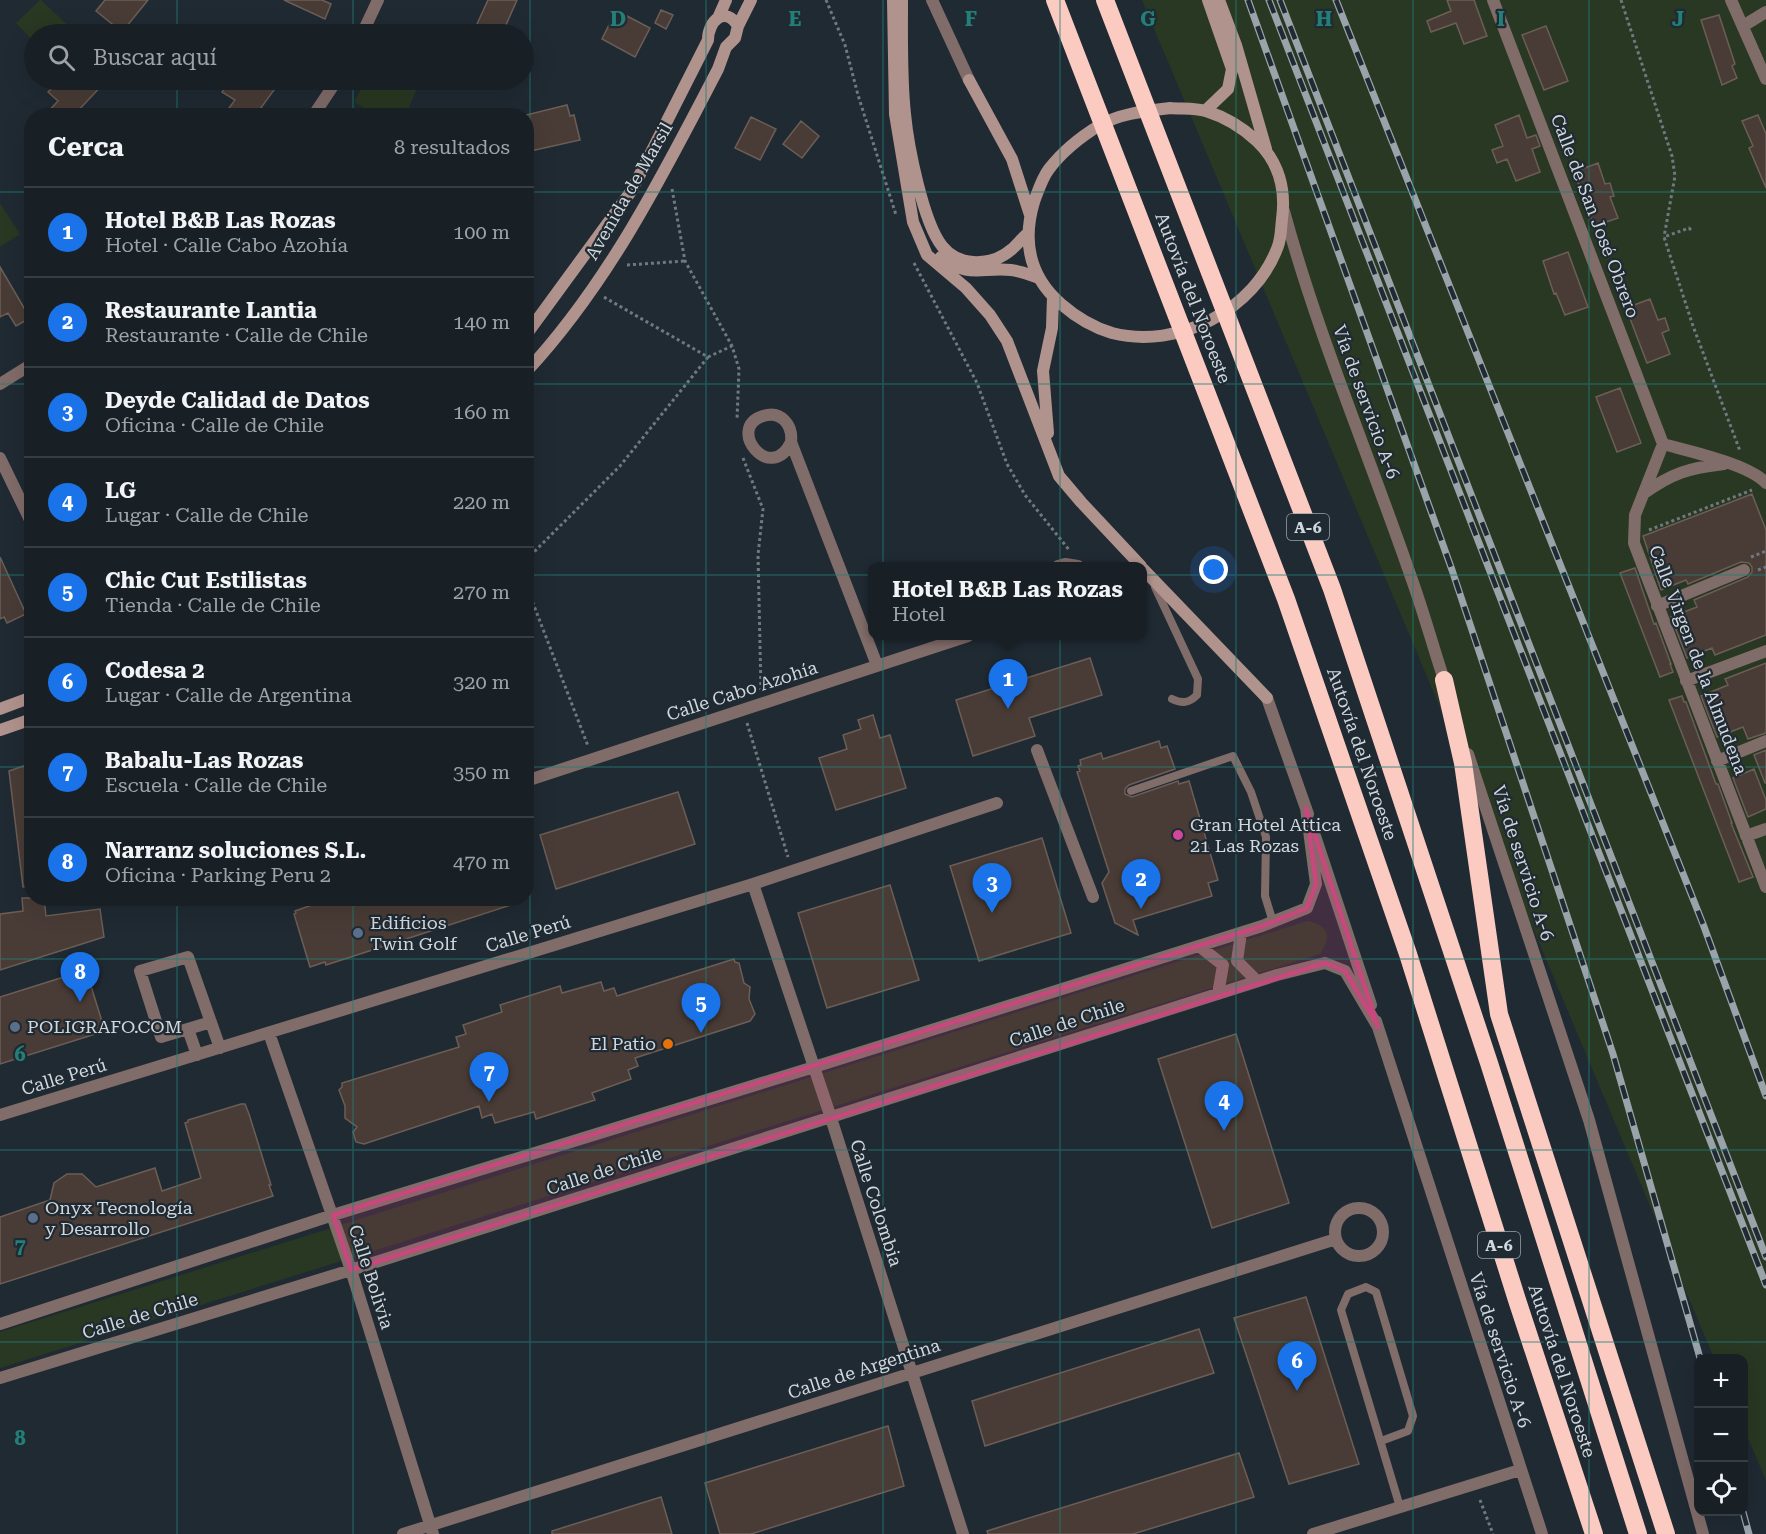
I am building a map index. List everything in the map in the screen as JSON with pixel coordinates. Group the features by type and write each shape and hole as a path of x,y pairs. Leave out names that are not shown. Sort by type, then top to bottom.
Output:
{"highway":[{"name":"Autovía del Noroeste","path":"1055,0 1286,599 1408,954 1513,1289 1594,1534"},
{"name":"Autovía del Noroeste","path":"1105,0 1332,589 1489,1063 1638,1534"},
{"path":"1444,680 1463,763 1499,1014 1666,1534"}],"street":[{"path":"367,24 378,0"},
{"path":"726,0 719,16 710,26 708,39 715,45 726,47 735,38 738,26 751,0"},
{"name":"Vía de servicio A-6","path":"893,0 895,114 913,222 927,255 966,288 990,315 1006,341 1059,476 1137,562"},
{"path":"902,0 902,78 911,156 930,222 942,246 955,257 970,262 991,261 1011,250 1028,233"},
{"path":"932,0 969,80 1012,159 1030,215"},
{"path":"1205,111 1228,89 1232,69 1208,0"},
{"path":"1219,0 1236,45 1266,150"},
{"name":"Calle de San José Obrero","path":"1493,0 1663,444"},
{"path":"1731,0 1766,79"},
{"path":"1743,26 1766,12"},
{"path":"719,16 730,18 738,26"},
{"name":"Avenida de Marsil","path":"534,324 632,190 708,39"},
{"name":"Avenida de Marsil","path":"534,364 554,343 648,202 718,69 726,47"},
{"path":"318,108 330,90"},
{"path":"1170,108 1205,111 1228,120 1248,133 1266,150 1273,161 1282,185 1284,211 1279,245 1263,276 1240,301 1211,320 1179,333 1146,338 1112,333 1079,320 1053,297 1039,278 1030,256 1028,233 1030,215 1037,192 1049,170 1072,144 1102,124 1135,112 1170,108"},
{"name":"Vía de servicio A-6","path":"902,159 925,231 938,255 953,266 969,272 1011,270 1039,278"},
{"name":"Vía de servicio A-6","path":"1284,211 1323,339 1412,578 1588,1120 1703,1534"},
{"name":"Vía de servicio A-6","path":"1050,452 1044,405 1043,371 1052,328 1053,297"},
{"path":"0,384 24,369"},
{"path":"791,442 868,639"},
{"path":"1663,444 1728,463 1757,476 1760,486"},
{"name":"Calle Virgen de la Almudena","path":"1663,444 1635,515 1634,543 1766,887"},
{"path":"0,458 24,508"},
{"path":"1643,494 1660,482 1692,468 1728,463"},
{"path":"1657,606 1744,570"},
{"name":"Vía de servicio A-6","path":"1147,572 1267,698 1306,808 1542,1534"},
{"path":"868,640 878,665"},
{"name":"Calle Cabo Azohía","path":"534,778 956,640"},
{"path":"1686,681 1766,651"},
{"path":"0,709 24,700"},
{"path":"0,730 24,722"},
{"path":"1717,761 1766,741"},
{"path":"1037,750 1093,897"},
{"name":"Calle Perú","path":"0,1115 753,884 997,803"},
{"name":"Calle de Chile","path":"0,1324 333,1215 814,1068 1273,922 1307,908 1316,884 1306,808"},
{"path":"1746,836 1766,829"},
{"name":"Calle Colombia","path":"753,884 831,1118 963,1534"},
{"path":"1241,933 1237,961 1257,981"},
{"path":"1199,946 1223,965 1218,994"},
{"path":"211,1022 161,1037 140,971 188,957 211,1022 220,1048"},
{"name":"Calle de Chile","path":"0,1378 351,1270 1257,981 1325,963 1345,971 1378,1027"},
{"path":"188,1029 197,1055"},
{"name":"Calle Bolivia","path":"269,1032 333,1215 432,1530"},
{"path":"1362,1207 1371,1210 1379,1216 1383,1224 1384,1234 1381,1243 1375,1251 1366,1255 1357,1256 1348,1253 1340,1247 1336,1239 1335,1229 1338,1220 1344,1212 1352,1208 1362,1207"},
{"name":"Calle de Argentina","path":"403,1534 432,1530 911,1373 1336,1239"},
{"path":"1313,1534 1520,1470"}],"lane":[{"path":"1147,574 1171,618 1198,679 1197,695 1191,701 1180,703 1172,699"},
{"path":"1131,790 1233,756 1251,792 1266,837 1265,896 1273,922"},
{"path":"1381,1441 1408,1431 1413,1416 1376,1292 1366,1287 1348,1294 1341,1310 1401,1507"}],"path":[{"path":"826,0 845,45 898,224"},
{"path":"1621,0 1672,156 1675,176 1664,237 1693,326 1741,454"},
{"path":"667,166 685,261 732,346 739,369 737,424"},
{"path":"1664,237 1689,228 1691,230"},
{"path":"910,255 977,383 1007,464 1025,495 1076,562"},
{"path":"607,266 685,261"},
{"path":"591,290 708,357"},
{"path":"534,552 620,466 708,357 732,346"},
{"path":"740,450 763,509 758,555 760,704"},
{"path":"1633,536 1760,486"},
{"path":"534,606 592,759"},
{"path":"742,710 792,871"},
{"path":"1480,1500 1493,1534"}],"highlighted area":[{"path":"1306,808 1378,1027 1345,971 1325,963 351,1270 333,1215 1262,926 1307,908 1316,884"}],"green space":[{"path":"41,0 66,24 24,24 24,31 16,23"},
{"path":"1142,0 1766,0 1766,1481 1748,1438 1748,1354 1712,1354"},
{"path":"361,90 417,90 409,108 364,108 354,102"},
{"path":"0,203 20,234 0,247"},
{"path":"1307,921 1320,925 1326,933 1326,942 1320,954 0,1368 0,1332"}],"building":[{"path":"105,0 148,0 128,24 112,24 96,11"},
{"path":"284,0 322,0 331,4 325,19"},
{"path":"488,0 517,0 506,24 477,24"},
{"path":"1447,0 1474,0 1487,36 1464,44 1456,23 1431,32 1427,21 1451,11"},
{"path":"661,10 673,15 666,29 655,23"},
{"path":"1719,15 1735,64 1732,66 1737,78 1722,85 1701,20"},
{"path":"627,16 650,28 635,57 602,39 611,21 621,26"},
{"path":"1546,26 1568,81 1544,90 1522,35"},
{"path":"50,90 98,90 81,108 51,108 58,101 48,92"},
{"path":"223,90 274,90 261,108 229,108 235,100 222,92"},
{"path":"567,105 570,116 574,115 580,140 534,150 534,113"},
{"path":"1519,115 1527,138 1536,135 1540,146 1532,149 1540,172 1516,181 1507,159 1497,163 1492,150 1503,146 1495,125"},
{"path":"1758,115 1766,134 1766,188 1749,148 1753,146 1742,121"},
{"path":"751,117 776,129 760,160 735,148"},
{"path":"801,121 819,136 802,158 783,144"},
{"path":"1598,163 1605,184 1610,183 1614,196 1610,197 1618,218 1594,226 1574,172"},
{"path":"1568,252 1588,307 1565,315 1556,293 1554,294 1543,261"},
{"path":"0,267 24,308 24,321 16,326 8,313 0,317"},
{"path":"1650,299 1658,320 1665,318 1669,330 1662,333 1670,354 1647,363 1626,308"},
{"path":"1620,388 1641,443 1617,452 1596,397"},
{"path":"1752,494 1766,530 1766,635 1715,655 1712,648 1687,658 1671,617 1697,607 1694,600 1748,577 1752,572 1752,567 1749,563 1741,562 1688,584 1686,580 1661,590 1643,536"},
{"path":"0,557 24,610 24,615 7,623 4,617 0,619"},
{"path":"1635,568 1673,672 1660,677 1620,573"},
{"path":"1090,658 1102,695 1029,718 1035,736 973,756 956,700"},
{"path":"1766,663 1766,733 1748,739 1743,727 1717,737 1701,696 1728,685 1725,679"},
{"path":"1682,696 1753,877 1739,882 1669,700"},
{"path":"873,715 880,738 890,735 906,788 836,810 819,758 847,749 843,735 861,729 858,720"},
{"name":"Gran Hotel Attica 21 Las Rozas","path":"1159,741 1161,748 1167,746 1175,769 1129,785 1125,789 1125,794 1132,797 1178,781 1179,784 1189,781 1218,880 1208,883 1212,896 1133,920 1138,935 1115,923 1102,883 1109,872 1077,772 1080,771 1078,766 1081,765 1080,760 1101,753 1103,759"},
{"path":"1766,750 1766,783 1765,783 1754,755"},
{"path":"24,766 24,887 23,887 9,771"},
{"path":"1754,769 1766,800 1766,809 1748,817 1733,778"},
{"path":"678,792 695,844 556,889 540,835"},
{"path":"1042,838 1071,933 979,961 950,866"},
{"path":"890,885 919,980 827,1008 798,913"},
{"path":"22,898 24,898 24,906 45,906 46,916 100,909 104,937 0,970 0,914 23,911"},
{"name":"Edificios Twin Golf","path":"309,906 508,906 326,965 325,962 310,967 295,911"},
{"path":"734,959 739,963 744,983 750,987 749,999 755,1014 750,1021 635,1058 638,1066 628,1070 631,1079 592,1093 595,1100 536,1119 534,1112 495,1123 492,1114 482,1118 479,1106 364,1144 356,1142 353,1132 357,1127 345,1118 345,1106 339,1090 342,1083 459,1047 456,1037 466,1034 463,1025 502,1012 500,1005 560,986 562,993 601,982 604,991 614,988 617,996"},
{"path":"86,970 105,1031 0,1064 0,997"},
{"path":"1236,1034 1289,1203 1212,1228 1158,1059"},
{"path":"245,1104 249,1114 273,1196 0,1284 0,1217 50,1200 54,1183 67,1174 82,1174 96,1187 155,1168 162,1191 201,1178 185,1123 188,1120"},
{"path":"1306,1297 1359,1464 1289,1484 1234,1318"},
{"path":"1199,1329 1214,1373 985,1446 972,1401"},
{"path":"888,1426 904,1486 751,1534 720,1534 705,1483"},
{"path":"1239,1453 1254,1497 1133,1534 988,1534 987,1531"},
{"path":"661,1497 672,1534 552,1534 552,1531"}],"railway":[{"path":"1248,0 1452,570 1613,1054 1699,1354"},
{"path":"1269,0 1766,1285"},
{"path":"1280,0 1766,1257"},
{"path":"1336,0 1703,924 1766,1096"},
{"path":"1744,1516 1749,1534"}],"place":[{"name":"Hotel B&B Las Rozas","path":"1008,709"},
{"name":"Gran Hotel Attica 21 Las Rozas","path":"1178,835"},
{"name":"Restaurante Lantia","path":"1141,909"},
{"name":"Deyde Calidad de Datos","path":"992,913"},
{"name":"Edificios Twin Golf","path":"358,933"},
{"name":"Narranz soluciones S.L.","path":"80,1002"},
{"name":"POLIGRAFO.COM","path":"15,1027"},
{"name":"Chic Cut Estilistas","path":"701,1033"},
{"name":"El Patio","path":"668,1044"},
{"name":"Babalu-Las Rozas","path":"489,1102"},
{"name":"LG","path":"1224,1131"},
{"name":"Onyx Tecnología y Desarrollo","path":"33,1218"},
{"name":"Codesa 2","path":"1297,1391"}]}
